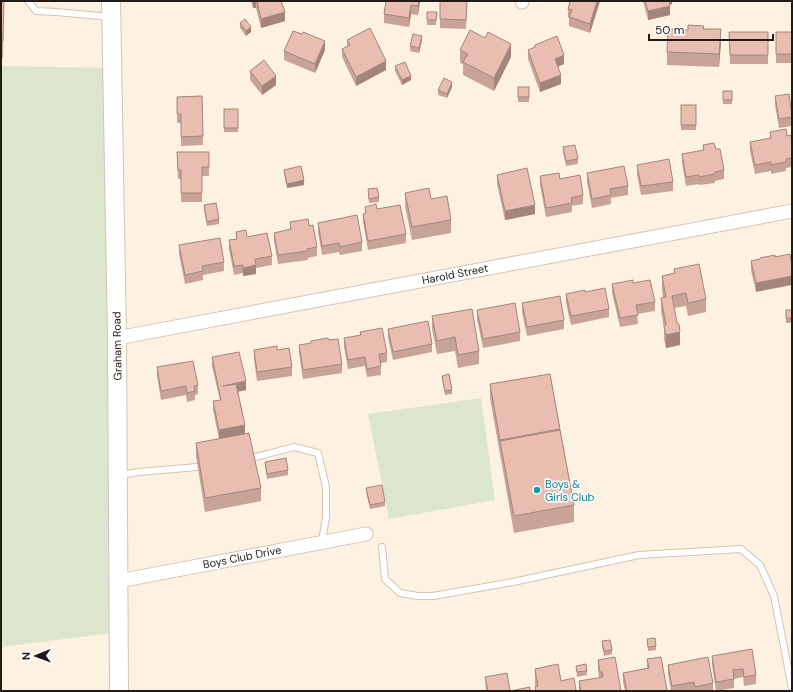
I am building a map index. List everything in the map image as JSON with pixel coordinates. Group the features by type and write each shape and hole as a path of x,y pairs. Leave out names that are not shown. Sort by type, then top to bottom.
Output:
{"main road":[{"name":"Graham Road","path":"112,9 119,475 120,691"}],"street":[{"name":"Harold Street","path":"117,338 792,211"},
{"name":"Boys Club Drive","path":"119,581 366,534"}],"lane":[{"path":"28,1 36,11 56,12 112,9"},
{"path":"252,458 294,447 318,453 326,486 326,517 322,542"},
{"path":"119,475 197,467"},
{"path":"382,547 385,579 400,593 418,596 433,596 513,582 639,555 741,549 760,565 774,596 792,688"}],"green space":[{"path":"1,66 113,68 120,632 1,647"},
{"path":"481,398 495,500 389,519 368,414"}],"building":[{"path":"1,1 4,1 3,41 1,41"},
{"path":"257,1 281,1 285,12 261,19"},
{"path":"386,1 419,1 418,6 411,5 409,18 384,14"},
{"path":"440,1 467,1 466,20 440,19"},
{"path":"570,1 597,1 590,24 569,17 572,10 568,9"},
{"path":"645,1 669,1 670,6 648,11"},
{"path":"427,12 437,12 436,20 427,20"},
{"path":"245,19 251,27 246,31 240,23"},
{"path":"688,25 704,26 703,29 721,29 719,54 667,52 668,29 688,30"},
{"path":"370,28 386,61 356,77 342,49 350,45 347,40"},
{"path":"470,30 485,38 488,32 511,44 494,78 463,62 468,54 460,50"},
{"path":"293,31 302,34 303,32 325,41 315,64 284,51"},
{"path":"729,32 768,32 768,55 730,55"},
{"path":"776,32 792,32 792,54 776,54"},
{"path":"413,34 422,36 419,48 410,46"},
{"path":"557,36 564,55 555,59 561,75 540,83 528,50 535,47 535,45"},
{"path":"264,60 276,76 262,86 250,71"},
{"path":"405,62 411,76 402,80 395,66"},
{"path":"444,78 452,82 447,94 438,90"},
{"path":"518,87 529,87 529,97 518,97"},
{"path":"723,91 732,91 732,100 723,100"},
{"path":"789,94 792,117 779,119 775,96"},
{"path":"202,96 203,136 181,137 181,114 177,114 177,97"},
{"path":"681,105 696,105 696,125 681,125"},
{"path":"224,109 238,109 238,128 224,128"},
{"path":"786,129 787,136 791,135 792,158 786,159 786,162 771,165 771,162 755,165 750,142 771,138 770,132"},
{"path":"714,143 716,149 720,149 724,170 715,172 715,174 699,177 699,175 686,177 682,154 704,150 703,145"},
{"path":"575,145 578,159 566,161 563,147"},
{"path":"177,152 209,152 209,167 202,167 202,193 181,193 181,170 178,170"},
{"path":"669,159 673,182 641,186 637,165"},
{"path":"301,166 304,180 287,184 284,170"},
{"path":"624,166 628,186 610,189 611,195 592,199 587,173"},
{"path":"527,168 535,205 505,211 497,175"},
{"path":"559,173 560,179 580,175 583,195 571,198 572,203 546,208 540,176"},
{"path":"377,188 379,197 369,199 368,189"},
{"path":"429,188 431,199 447,196 451,220 412,227 405,193"},
{"path":"216,203 219,219 207,222 204,205"},
{"path":"376,204 377,209 400,205 406,234 368,241 363,214 366,213 365,207"},
{"path":"357,215 362,242 340,247 339,243 322,246 318,223"},
{"path":"308,219 309,226 313,225 317,247 307,249 308,251 278,255 274,233 291,229 290,222"},
{"path":"246,230 247,237 267,233 272,256 255,259 256,265 243,268 243,265 234,266 229,240 237,239 236,232"},
{"path":"220,238 224,262 202,266 203,271 185,275 179,245"},
{"path":"790,254 792,276 756,283 751,261 775,255 775,257"},
{"path":"699,264 706,299 688,303 686,293 672,296 680,332 666,335 664,327 666,325 661,298 666,297 662,276 675,273 674,269"},
{"path":"633,280 633,283 650,280 655,302 636,305 638,315 620,318 612,284"},
{"path":"605,288 609,309 571,316 566,294"},
{"path":"560,296 564,320 527,327 522,303"},
{"path":"515,303 520,332 483,339 477,310"},
{"path":"472,309 479,351 458,355 455,337 437,341 432,316"},
{"path":"786,310 792,310 792,318 786,318"},
{"path":"428,321 432,344 393,352 388,329"},
{"path":"382,328 387,353 379,354 381,366 367,369 365,357 348,360 344,338 361,335 360,332"},
{"path":"328,338 329,340 338,339 342,364 303,370 299,345"},
{"path":"277,346 277,350 289,348 292,367 257,372 254,350"},
{"path":"239,352 246,381 223,386 236,384 245,425 219,430 213,401 221,400 212,357"},
{"path":"193,361 198,385 194,386 195,391 187,393 186,386 161,391 157,367"},
{"path":"449,374 452,390 445,391 442,376"},
{"path":"550,374 560,429 500,440 490,384"},
{"name":"Boys & Girls Club","path":"560,430 574,505 514,516 500,441"},
{"path":"249,433 261,488 205,498 196,443"},
{"path":"286,458 288,470 267,474 265,462"},
{"path":"382,485 385,502 370,505 366,488"},
{"path":"655,638 656,646 648,647 647,639"},
{"path":"610,640 612,650 604,651 602,641"},
{"path":"752,649 756,675 744,677 743,669 733,670 734,679 716,682 712,656"},
{"path":"615,657 621,691 581,691 579,681 603,677 602,672 600,672 598,660"},
{"path":"661,657 667,690 627,691 623,673 649,668 647,659"},
{"path":"708,657 713,683 695,687 694,682 672,686 668,665"},
{"path":"558,664 561,681 574,678 576,691 536,691 535,687 538,686 535,669"},
{"path":"586,664 587,671 577,672 576,666"},
{"path":"507,673 510,691 488,691 485,677"},
{"path":"530,687 530,691 510,691"}],"place":[{"name":"Boys & Girls Club","path":"537,490"}]}
